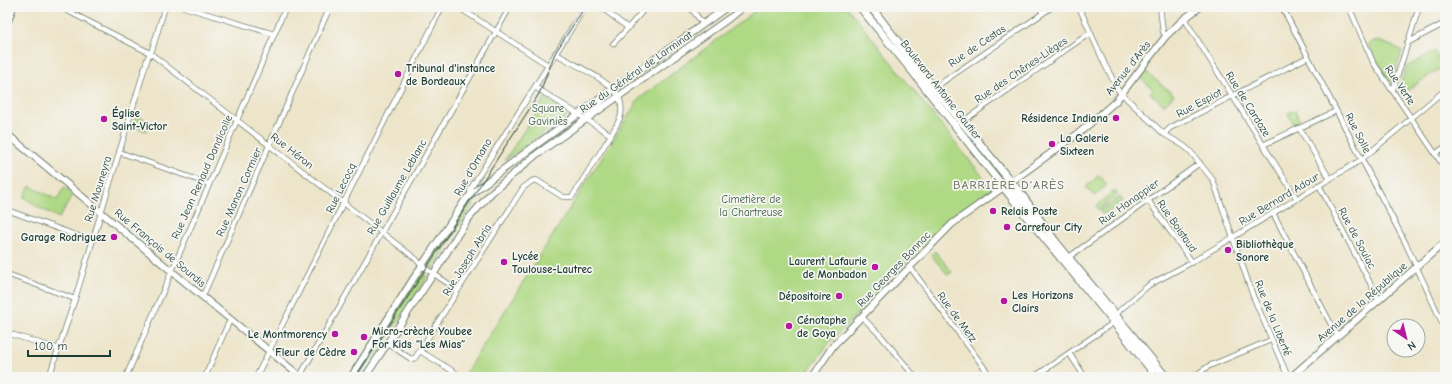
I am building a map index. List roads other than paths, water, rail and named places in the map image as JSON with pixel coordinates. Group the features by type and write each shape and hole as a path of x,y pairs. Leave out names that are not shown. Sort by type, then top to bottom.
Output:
{"main road":[{"path":"7,24 13,7"},
{"name":"Rue du Général de Larminat","path":"471,195 504,168 727,7"},
{"name":"Rue du Général de Larminat","path":"365,377 469,218 492,192 537,154 743,7"},
{"name":"Boulevard Antoine Gautier","path":"871,7 934,88 1011,182 1115,318"},
{"name":"Avenue d'Arès","path":"1003,187 1079,133 1122,94 1166,36 1184,19 1200,7"},
{"name":"Boulevard Antoine Gautier","path":"864,9 1003,187 1115,318"},
{"name":"Rue François de Sourdis","path":"7,134 300,376"},
{"path":"1003,187 1017,197 1035,220 1055,241"},
{"name":"Rue Georges Bonnac","path":"812,377 829,352 952,224 1003,187"},
{"name":"Rue d'Ornano","path":"351,377 422,266 466,200 471,195"},
{"name":"Avenue de la République","path":"1291,377 1445,242"},
{"path":"1115,318 1157,377"},
{"path":"1115,318 1166,377"}],"street":[{"name":"Rue Héron","path":"60,7 70,9 150,53 382,232 433,274"},
{"name":"Rue Mouneyra","path":"49,377 75,300 119,152 165,7"},
{"path":"184,7 274,34"},
{"name":"Rue Jean Renaud Dandicolle","path":"126,377 286,7"},
{"name":"Rue Manon Cormier","path":"202,296 330,7"},
{"name":"Rue Lecocq","path":"256,377 442,7"},
{"path":"458,7 548,65"},
{"name":"Rue Guillaume Leblanc","path":"300,376 510,7"},
{"name":"Rue d'Ornano","path":"471,195 471,188 535,87 555,52 585,7"},
{"path":"601,7 628,28"},
{"path":"613,44 646,7"},
{"path":"690,7 703,24"},
{"path":"1038,7 1043,13"},
{"name":"Rue de Cestas","path":"934,88 1005,37 1052,7"},
{"name":"Rue de la Liberté","path":"1079,7 1118,90 1164,134 1184,146 1213,180 1253,296 1288,377"},
{"path":"1160,7 1163,32 1166,36"},
{"name":"Rue Solle","path":"1282,7 1417,267 1445,329"},
{"name":"Rue Verte","path":"1349,7 1373,62 1445,168"},
{"path":"1392,90 1419,7"},
{"name":"Rue de Cardoze","path":"1184,19 1297,199"},
{"path":"1407,43 1445,23"},
{"name":"Rue des Chênes-Lièges","path":"962,122 1087,35 1091,34"},
{"path":"535,87 611,135 621,115 621,105 613,89 555,52"},
{"name":"Rue Espiot","path":"1164,134 1170,128 1308,57"},
{"path":"586,119 593,108 608,97 613,89"},
{"name":"Rue Bernard Adour","path":"1034,377 1040,375 1110,325 1120,310 1149,285 1192,262 1361,160 1445,90"},
{"path":"1263,145 1336,111"},
{"path":"1299,128 1330,179"},
{"name":"Rue Joseph Abria","path":"420,351 527,184 532,180 536,180 563,197 569,198 574,194 611,135"},
{"path":"1436,154 1445,147"},
{"path":"119,152 209,184"},
{"name":"Rue Hanappier","path":"1069,257 1200,163"},
{"name":"Rue de Soulac","path":"1319,185 1379,300"},
{"name":"Rue Boistaud","path":"1148,200 1192,262"},
{"path":"7,210 92,241"},
{"path":"1273,213 1335,332 1339,335"},
{"name":"Rue de Metz","path":"910,267 991,377"},
{"path":"7,274 75,300"},
{"path":"433,274 458,290"},
{"path":"862,317 882,337 915,377"},
{"path":"205,377 231,320"},
{"path":"7,333 59,349"},
{"path":"1193,377 1209,366 1271,340"},
{"path":"387,343 413,359 420,351 458,376"},
{"path":"1069,353 1085,377"}],"tram line":[{"path":"356,377 532,105 540,92 555,53 585,7"}],"place":[{"name":"Tribunal d'instance de Bordeaux","path":"398,74"},
{"name":"Résidence Indiana","path":"1116,118"},
{"name":"Église Saint-Victor","path":"104,119"},
{"name":"La Galerie Sixteen","path":"1052,144"},
{"name":"Relais Poste","path":"993,211"},
{"name":"Carrefour City","path":"1007,227"},
{"name":"Garage Rodriguez","path":"114,237"},
{"name":"Bibliothèque Sonore","path":"1228,250"},
{"name":"Lycée Toulouse-Lautrec","path":"504,262"},
{"name":"Laurent Lafaurie de Monbadon","path":"875,267"},
{"name":"Dépositoire","path":"839,296"},
{"name":"Les Horizons Clairs","path":"1004,301"},
{"name":"Cénotaphe de Goya","path":"789,326"},
{"name":"Le Montmorency","path":"335,334"},
{"name":"Micro-crèche Youbee For Kids “Les Mias”","path":"364,337"},
{"name":"Fleur de Cèdre","path":"354,352"}],"district":[{"name":"BARRIÈRE D'ARÈS","path":"1009,185"}],"park label":[{"name":"Square Gaviniès","path":"548,114"},
{"name":"Cimetière de la Chartreuse","path":"751,205"}]}
